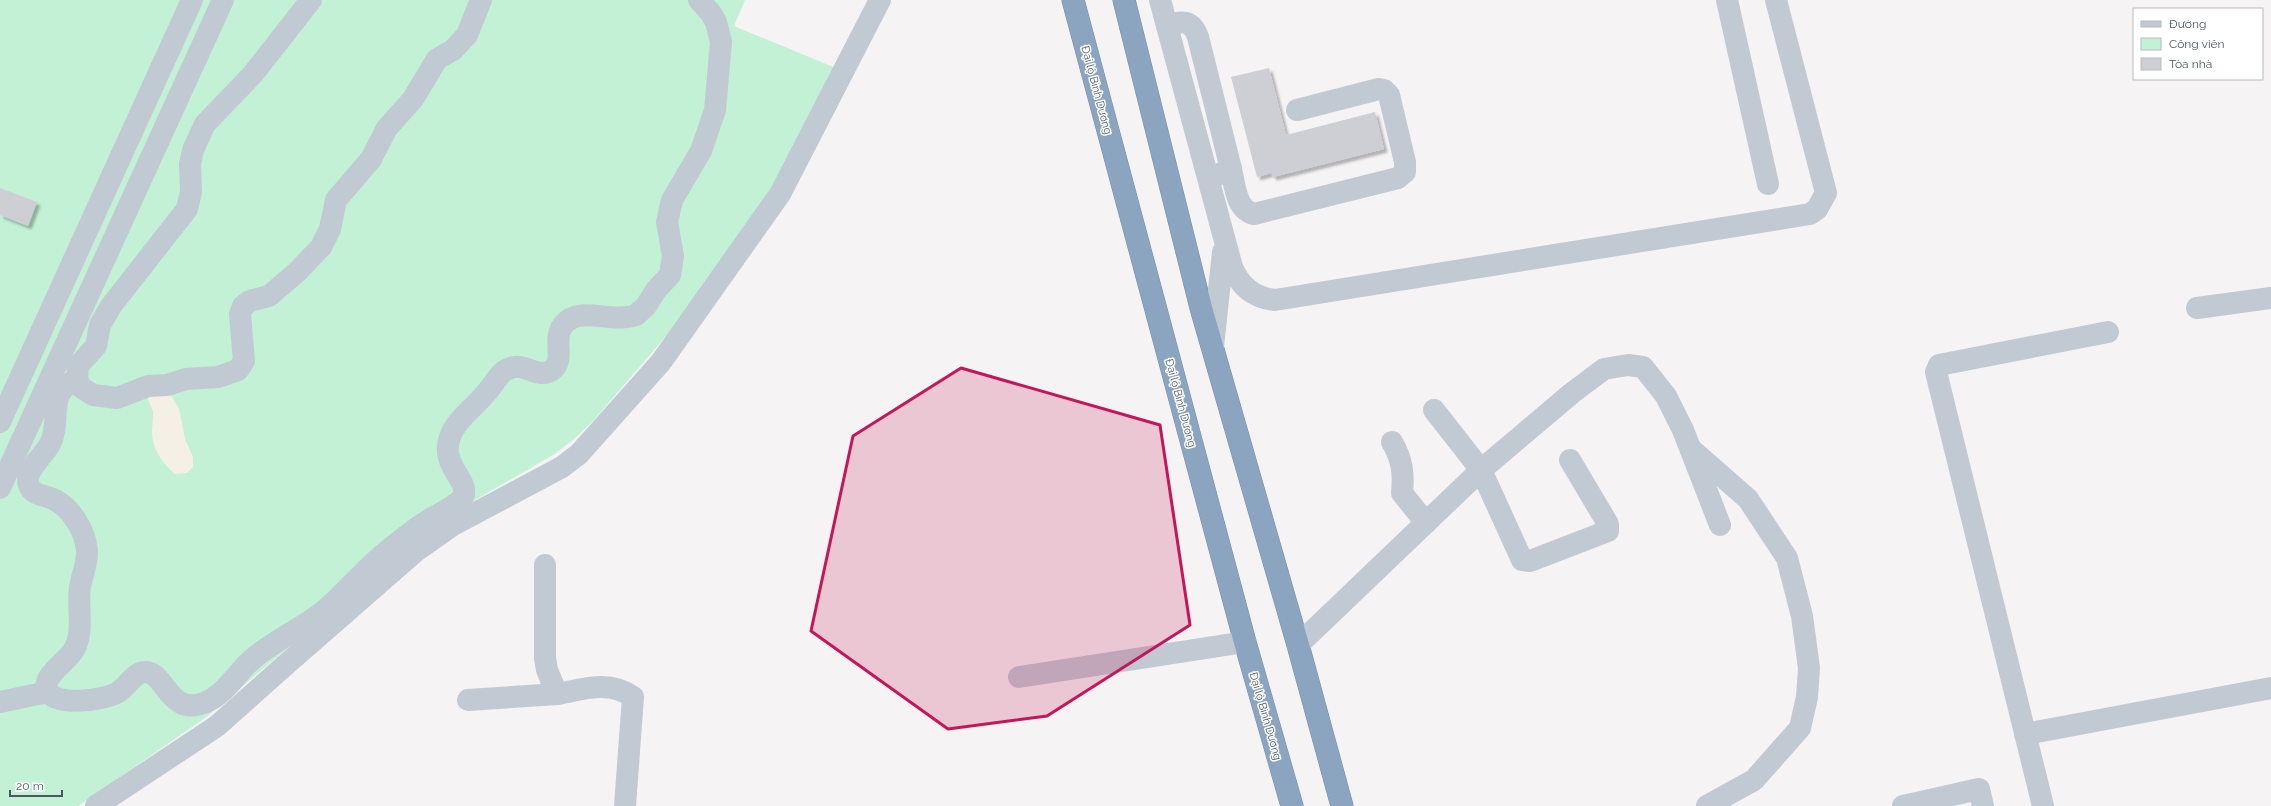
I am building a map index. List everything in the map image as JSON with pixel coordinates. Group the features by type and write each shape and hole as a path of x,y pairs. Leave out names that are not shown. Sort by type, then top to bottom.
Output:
{"highway":[{"name":"Đại lộ Bình Dương","path":"1073,0 1245,642 1292,806"},
{"path":"1124,0 1213,350 1298,645 1342,806"}],"street":[{"path":"0,422 192,0"},
{"path":"0,488 224,0"},
{"path":"311,0 249,79 205,124 192,150 190,164 191,192 187,209 111,306 100,325 96,346 78,366 77,380 82,388 93,395 116,398 148,386 166,385 186,379 218,377 238,370 244,361 240,314 243,306 250,301 269,296 297,272 321,247 330,229 336,200 371,159 387,128 417,95 437,59 452,50 467,35 481,0"},
{"path":"77,380 68,384 58,395 54,411 54,436 28,478 28,485 34,492 55,499 70,513 81,529 87,547 86,567 80,592 78,642 68,658 47,679 48,692 54,698 68,700 109,696 124,688 139,674 147,672 155,676 172,697 184,704 199,704 214,698 229,686 253,658 325,610 371,565 409,534 462,499 464,486 452,469 447,455 449,438 461,419 480,400 503,372 516,367 541,373 552,370 558,360 558,334 565,323 571,319 586,315 621,319 636,315 642,311 656,290 670,275 673,256 667,222 672,200 701,151 715,110 721,42 716,22 710,12 699,0"},
{"path":"96,806 217,726 416,551 453,525 562,467 579,454 661,362 780,194 880,0"},
{"path":"1160,0 1232,267 1238,280 1254,294 1275,300 1810,214 1818,209 1826,193 1776,0"},
{"path":"1727,0 1768,184"},
{"path":"1167,26 1178,22 1185,22 1196,30 1230,169 1240,203 1247,213 1254,214 1398,178 1405,172 1405,162 1389,95 1384,90 1379,89 1297,110"},
{"path":"158,76 184,87"},
{"path":"1208,179 1230,169"},
{"path":"1213,350 1216,312 1222,281 1222,232"},
{"path":"2197,308 2271,298"},
{"path":"2043,806 1936,372 1939,365 2108,332"},
{"path":"36,342 62,353"},
{"path":"1298,645 1482,470 1572,393 1604,369 1628,365 1643,367 1666,396 1690,448 1720,525"},
{"path":"1434,410 1482,470 1522,560 1530,562 1608,531 1608,524 1570,460"},
{"path":"1392,442 1400,455 1404,475 1402,493 1426,523"},
{"path":"1690,448 1748,499 1787,558 1802,616 1809,668 1807,697 1800,728 1754,780 1707,806"},
{"path":"545,565 545,658 547,670 557,694"},
{"path":"1019,677 1245,642"},
{"path":"468,700 557,694 602,686 622,689 633,697 624,806"},
{"path":"2025,734 2271,688"},
{"path":"0,702 48,692"},
{"path":"1903,806 1979,788 1983,806"}],"highlighted area":[{"path":"961,368 1160,425 1190,625 1047,716 948,729 811,631 853,436"}],"green space":[{"path":"0,0 745,0 734,26 838,69 776,182 679,321 592,422 573,440 553,455 437,522 205,718 78,806 0,806"}],"sand":[{"path":"148,394 168,394 172,397 179,408 185,439 193,457 193,467 187,473 175,474 166,466 154,446 152,434 153,412 148,399"}],"building":[{"path":"1269,68 1286,135 1375,112 1384,149 1273,177 1271,173 1257,177 1231,77"},
{"path":"0,188 37,202 28,226 0,215"}]}
